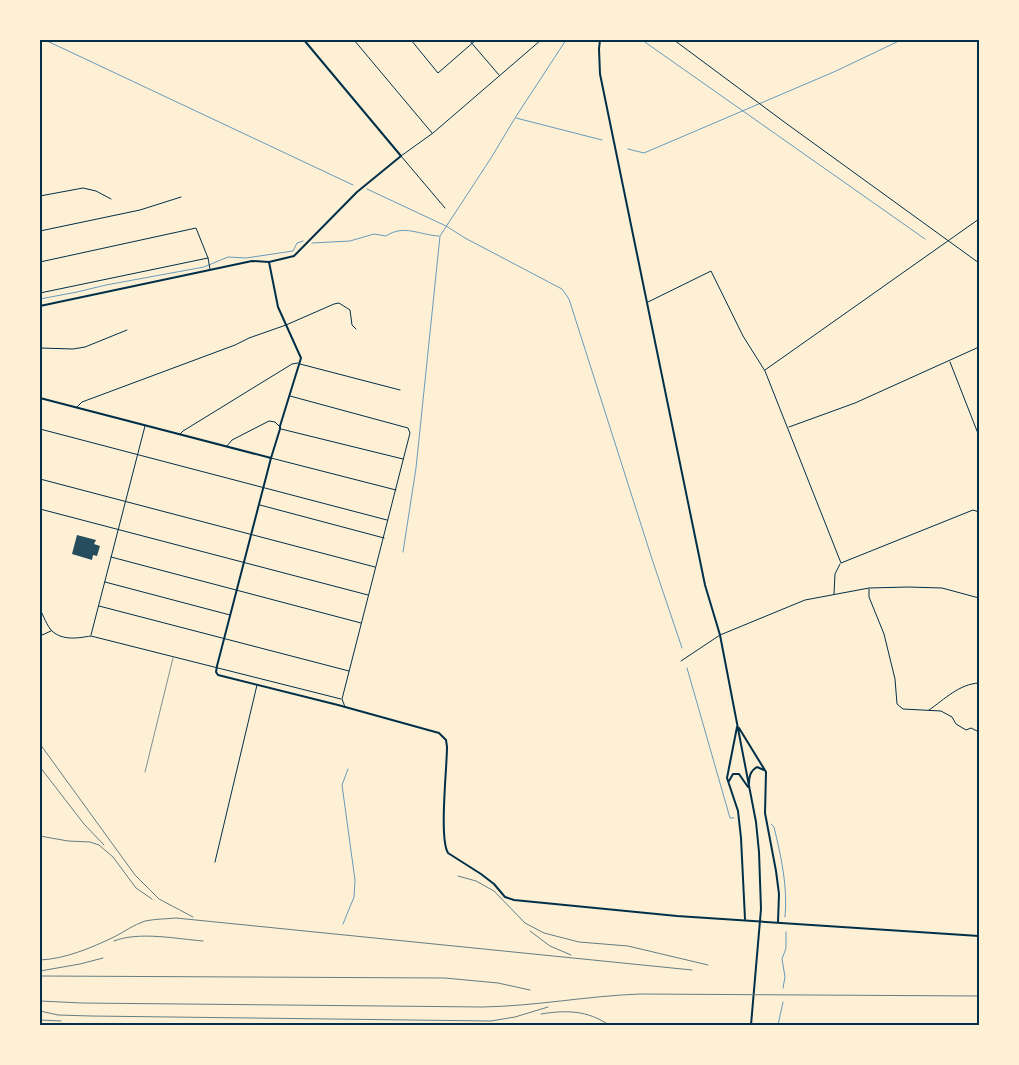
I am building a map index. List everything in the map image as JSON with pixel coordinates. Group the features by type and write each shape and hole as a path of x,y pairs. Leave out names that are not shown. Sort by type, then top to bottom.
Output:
{"street":[{"path":"304,40 445,208"},
{"path":"354,40 433,133"},
{"path":"411,40 438,73 476,40"},
{"path":"469,40 499,76"},
{"path":"40,306 252,261 269,262 294,256 357,192 433,133 541,40"},
{"path":"600,40 600,74 706,585 720,635 760,852 761,909 751,1025"},
{"path":"674,40 979,264"},
{"path":"40,196 83,188 96,191 111,199"},
{"path":"40,231 140,210 181,197"},
{"path":"765,371 979,219"},
{"path":"40,262 196,228 208,259 210,270"},
{"path":"40,293 208,259"},
{"path":"269,262 278,307 301,358 271,458 217,666 216,672 220,676 439,733 444,737 447,747 444,826 446,849 448,853 494,884 505,897 514,900 677,916 745,919 979,936"},
{"path":"647,302 711,271 743,336 765,371 841,563"},
{"path":"77,408 82,402 339,303 350,310 352,325 356,329"},
{"path":"40,348 73,349 85,347 127,330"},
{"path":"788,428 855,402 949,362 979,347"},
{"path":"949,362 979,436"},
{"path":"180,435 183,431 292,364 299,363 400,390"},
{"path":"289,396 408,428 410,433 342,699 346,708"},
{"path":"40,398 396,490"},
{"path":"227,447 232,440 269,421 275,422 280,428 404,459"},
{"path":"91,636 145,426"},
{"path":"40,429 388,520"},
{"path":"40,479 376,568"},
{"path":"259,505 384,538"},
{"path":"40,508 369,595"},
{"path":"834,595 836,574 841,563 973,510 979,512"},
{"path":"111,557 362,623"},
{"path":"105,582 230,615"},
{"path":"681,661 720,635 805,600 869,588 942,588 979,598"},
{"path":"869,588 869,597 884,634 895,679 897,704 903,709 941,711 952,717 956,724 966,730 971,728 979,732"},
{"path":"99,606 349,671"},
{"path":"40,609 52,630 67,638 91,636 217,666 342,699"},
{"path":"40,636 52,630"},
{"path":"928,711 961,688 979,683"},
{"path":"215,862 257,686"},
{"path":"737,726 766,772 765,813 779,894 778,922"},
{"path":"737,726 729,759 727,778 738,811 745,919"},
{"path":"748,788 749,776 753,769 757,767 766,772"},
{"path":"728,784 733,774 739,774 748,788"}],"lane":[{"path":"145,772 174,657"}],"building":[{"path":"77,535 96,540 94,544 100,546 97,556 93,555 92,560 72,554"}],"waterway":[{"path":"45,40 353,185"},
{"path":"403,552 416,468 440,236 566,40"},
{"path":"642,40 925,239"},
{"path":"628,149 644,153 836,71 901,40"},
{"path":"516,118 602,140"},
{"path":"367,189 446,226 562,289 569,299 682,648"},
{"path":"312,243 350,241 374,234 386,236 405,230 439,236"},
{"path":"40,299 204,267 228,257 246,258 293,251 297,243 303,241"},
{"path":"687,668 730,818 734,818"},
{"path":"343,924 354,897 355,880 342,785 348,769"},
{"path":"771,824 774,827 783,872 786,894 785,917"},
{"path":"783,988 785,977 782,959 786,948 786,932"},
{"path":"778,1025 783,1002"}],"railway":[{"path":"40,744 135,875 159,899 193,917"},
{"path":"40,767 84,824 104,845"},
{"path":"40,836 68,841 90,842 99,845 113,857 136,888 152,899"},
{"path":"458,876 476,881 494,891 525,923 544,933 579,942 628,946 708,965"},
{"path":"40,960 59,958 87,949 145,921 176,918 692,970"},
{"path":"530,931 550,946 571,955"},
{"path":"114,941 135,936 170,937 203,941"},
{"path":"40,971 103,958"},
{"path":"40,976 445,978 498,983 530,990"},
{"path":"40,1001 483,1007 640,994 979,996"},
{"path":"40,1011 58,1015 91,1016 491,1021 515,1017 548,1007"},
{"path":"541,1014 576,1012 593,1016 609,1025"},
{"path":"40,1020 61,1021"}]}
